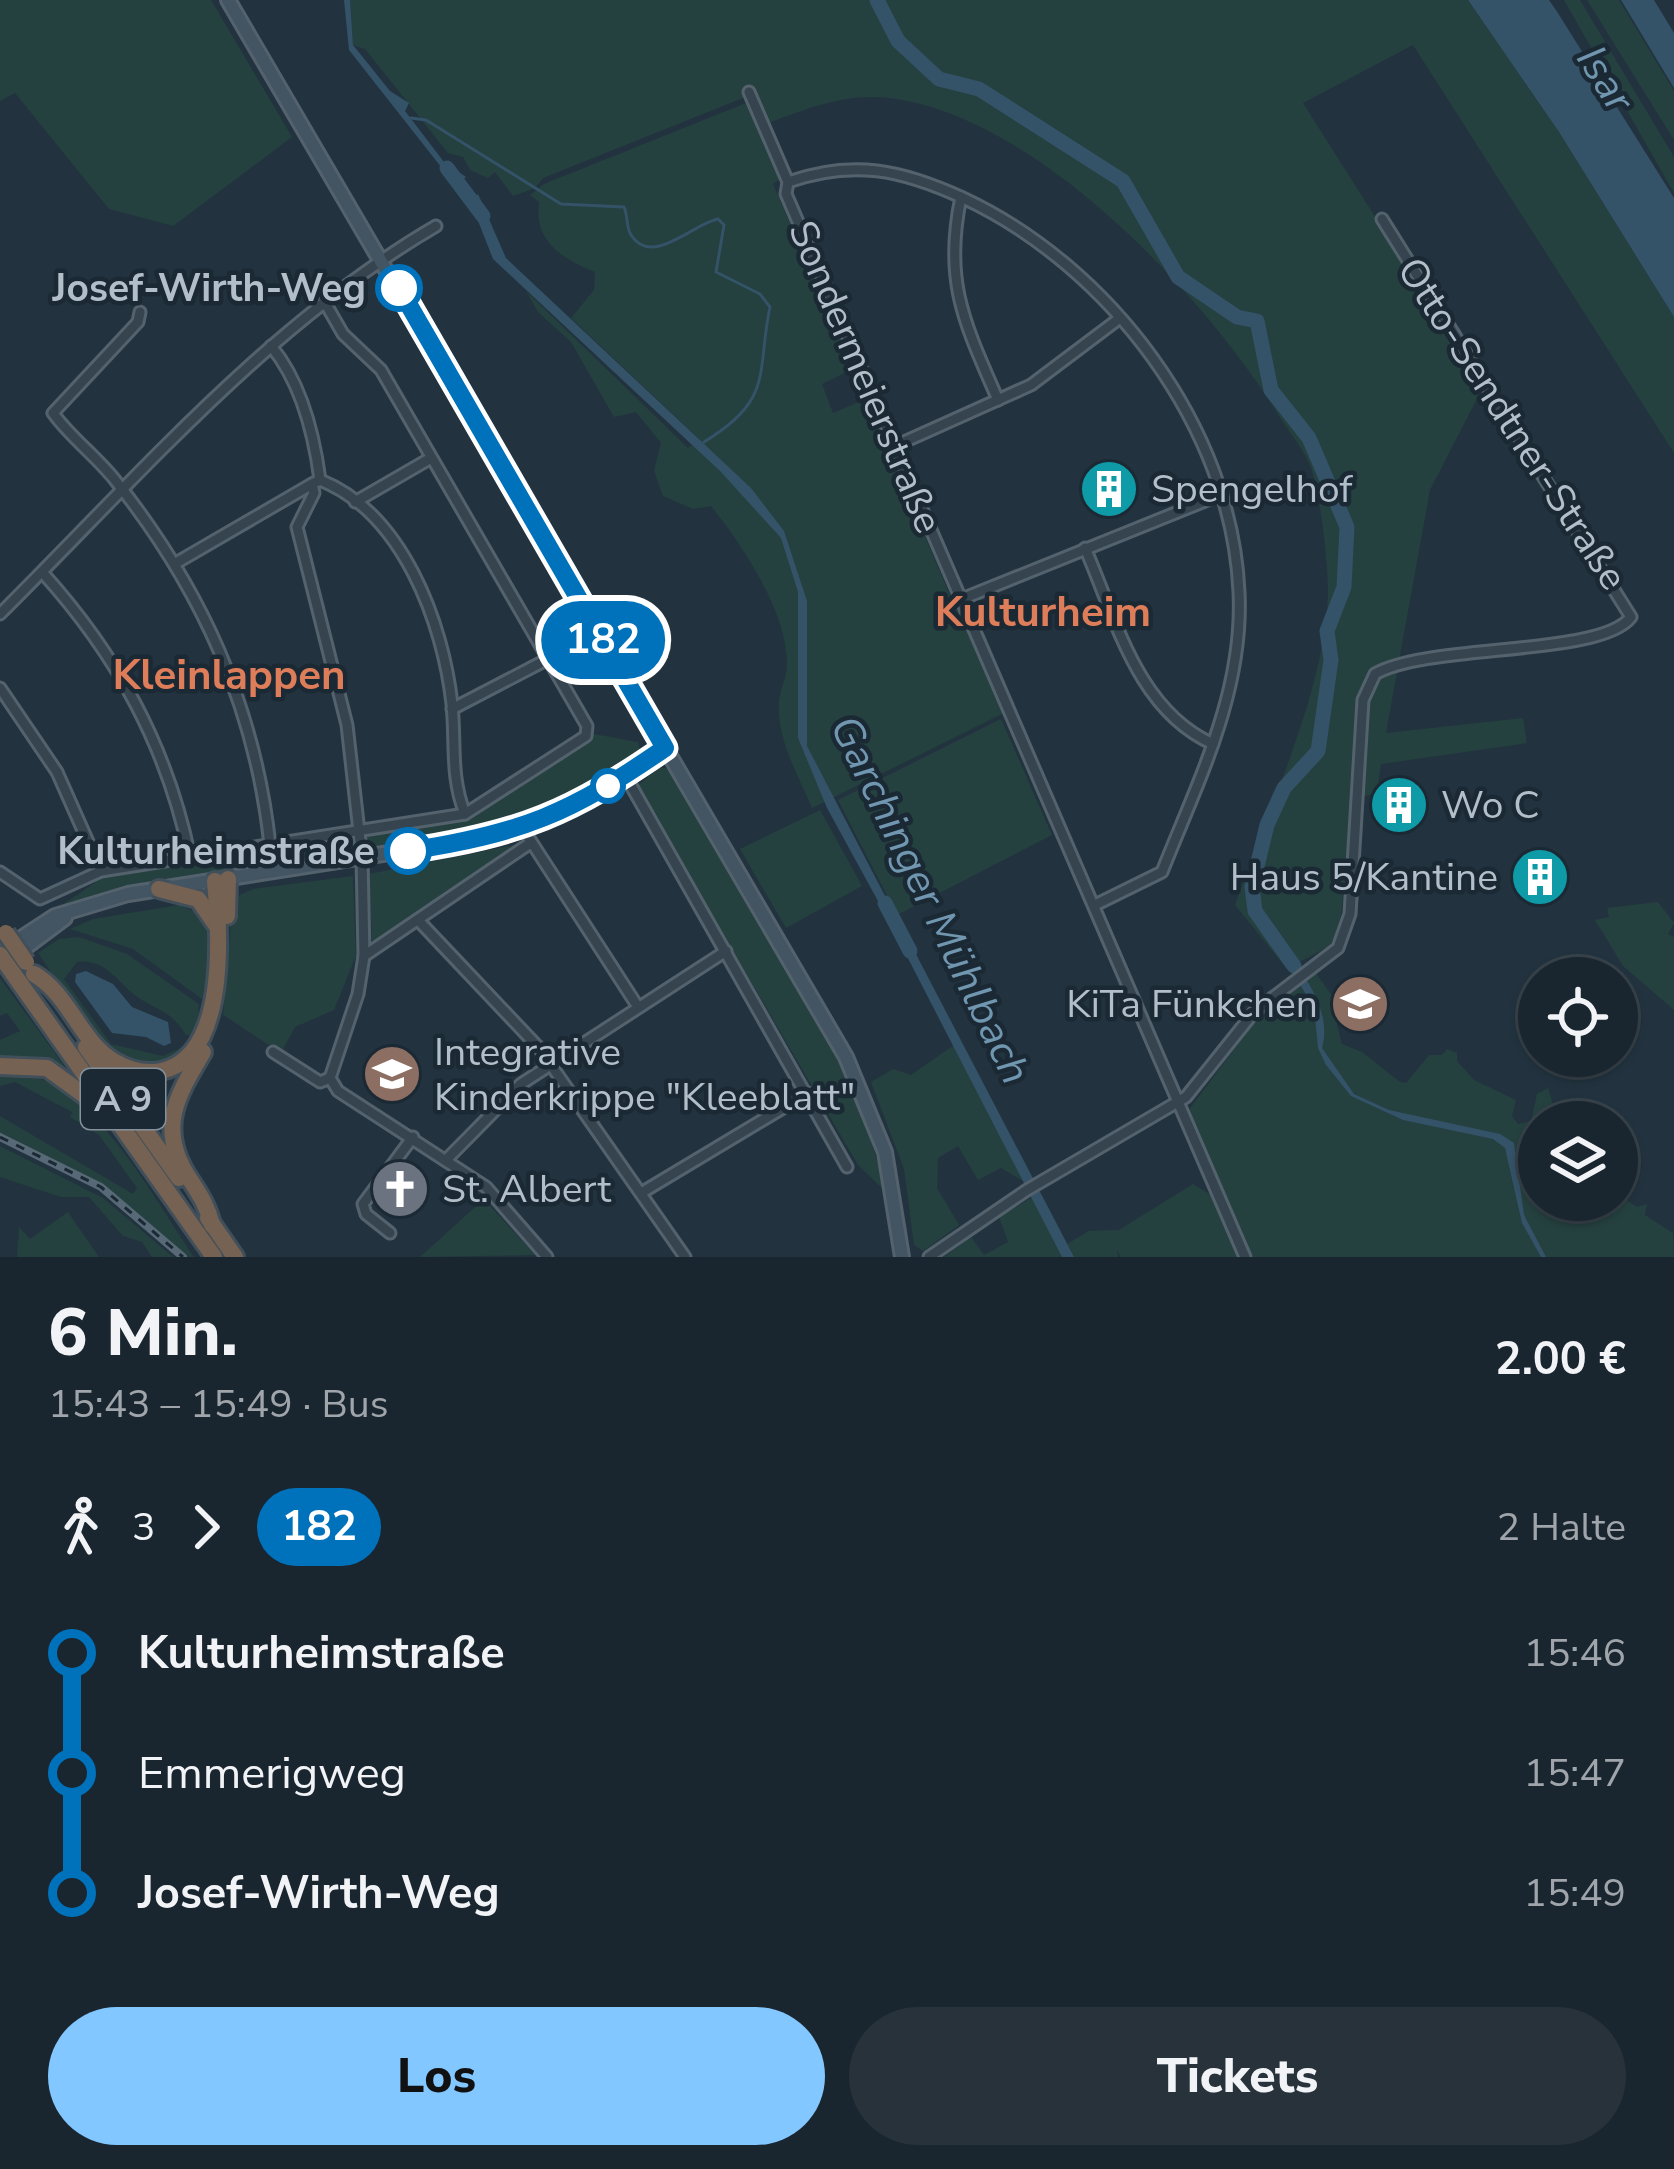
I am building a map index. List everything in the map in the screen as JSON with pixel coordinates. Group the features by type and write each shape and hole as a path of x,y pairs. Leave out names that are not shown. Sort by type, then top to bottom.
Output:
{"highway":[{"path":"215,995 222,880"},
{"path":"212,1225 206,1202 178,1159 171,1122 174,1102 211,1026 222,880"},
{"path":"160,889 203,903 218,931"},
{"name":"A 9","path":"3,928 18,968 214,1257"},
{"name":"A 9","path":"0,954 18,968 235,1257"},
{"path":"18,968 53,985 105,1055 138,1071 164,1070 185,1061 211,1026"},
{"path":"0,1066 46,1068 74,1083 136,1161 157,1175"}],"main road":[{"path":"228,0 862,1090 895,1193 902,1257"},
{"path":"0,954 40,924 160,889 524,829 566,811 665,748"},
{"path":"18,968 76,910"}],"street":[{"name":"Sondermeierstraße","path":"748,92 788,182 784,189 1245,1257"},
{"path":"788,182 838,168 872,167 907,174 961,197 1053,250 1120,318 1186,416 1220,495 1236,555 1239,628 1232,686 1162,872 1095,905"},
{"path":"961,197 952,258 957,302 998,400"},
{"name":"Otto-Sendtner-Straße","path":"1178,1103 1254,1012 1299,973 1333,952 1347,934 1363,700 1375,674 1398,664 1604,634 1631,617 1382,219"},
{"path":"0,614 271,346 382,259 436,226"},
{"path":"0,872 40,899 101,871 465,814 588,733 381,370 343,334 324,302"},
{"path":"140,312 138,322 52,413 123,491 176,562 211,626 244,710 270,845"},
{"path":"895,446 998,400 1073,358 1120,318"},
{"path":"271,346 298,392 316,482 299,539 347,725 360,830 364,956 358,994 330,1078 320,1082 272,1052"},
{"path":"356,502 431,458"},
{"path":"176,562 316,482"},
{"path":"316,482 356,502 415,578 444,655 452,709 452,772 465,814"},
{"path":"962,599 1220,495"},
{"path":"287,499 300,501 304,513"},
{"path":"1085,548 1147,689 1180,726 1214,744"},
{"path":"42,572 92,629 145,718 171,780 190,856"},
{"path":"452,709 548,658"},
{"path":"0,688 57,772 101,871"},
{"path":"625,776 847,1167"},
{"path":"524,829 529,844 539,850 638,1007"},
{"path":"364,956 529,844"},
{"path":"418,920 504,1006 550,1063 685,1257"},
{"path":"448,1158 484,1115 550,1063 726,951"},
{"path":"330,1078 338,1091 448,1158 502,1200 547,1257"},
{"path":"641,1193 808,1093"},
{"path":"929,1257 1028,1190 1178,1103"},
{"path":"390,1233 366,1214 365,1199 412,1137"}],"green space":[{"path":"0,0 211,0 292,137 173,226 109,209 15,93 0,101"},
{"path":"350,0 1468,0 1559,132 1674,317 1674,453 1413,45 1303,103 1483,387 1430,490 1386,733 1523,718 1527,743 1381,764 1377,793 1354,799 1339,933 1331,945 1287,969 1235,905 1293,750 1325,629 1328,592 1317,491 1303,452 1244,364 1160,265 1056,173 1001,137 945,111 889,98 842,100 766,124 748,96 543,178 535,188 513,196 495,172 488,178 470,170 463,157 448,153 365,49 353,45"},
{"path":"1564,0 1580,0 1674,157 1674,193"},
{"path":"1587,0 1619,0 1674,91 1674,140"},
{"path":"746,103 780,179 773,184 853,369 822,384 833,413 866,399 956,609 969,623 1008,711 812,808 781,729 785,645 761,581 711,506 693,509 663,496 654,471 661,443 636,412 614,417 571,342 538,312 526,291 688,448 698,438 571,318 594,290 595,272 552,246 541,227 539,202 530,195 544,184"},
{"path":"1001,719 1052,835 897,915 838,800"},
{"path":"594,734 638,742 641,753 573,794 515,819 418,840 376,846 368,841 367,835 469,816"},
{"path":"659,768 669,768 822,1028 870,1137 886,1192 858,1165 637,786"},
{"path":"820,810 862,886 786,928 740,849"},
{"path":"351,837 356,842 349,850 123,887 42,919 106,875"},
{"path":"519,844 378,941 372,941 369,874"},
{"path":"353,876 356,956 334,1010 295,1027 281,1053 223,1015 233,898 253,889"},
{"path":"1658,902 1674,923 1668,934 1674,937 1674,1010 1638,979 1638,957 1618,957 1595,920 1609,917 1607,908"},
{"path":"179,905 210,918 210,964 202,999 133,949 70,929 93,919"},
{"path":"79,937 127,954 199,1004 197,1035 186,1035 172,1018 106,969 77,962 64,979 111,1044 163,1056 192,1043 190,1048 160,1063 137,1063 102,1042 38,953 59,939"},
{"path":"1315,972 1341,1008 1337,1025 1342,1044 1362,1052 1400,1082 1406,1083 1429,1055 1442,1055 1447,1049 1457,1053 1457,1061 1474,1080 1516,1100 1512,1116 1518,1124 1518,1221 1638,1221 1638,1207 1647,1204 1645,1215 1673,1233 1674,1257 1250,1257 1188,1111 1260,1015"},
{"path":"0,978 71,1075 0,1060 0,1040 20,1031 7,1013 0,1016"},
{"path":"954,1045 1023,1181 1001,1168 978,1180 958,1146 938,1158 937,1188 959,1225 923,1251 914,1245 904,1169 871,1082 893,1069 911,1075"},
{"path":"23,1073 50,1083 99,1123 141,1176 194,1257 187,1257 99,1183 0,1134 0,1116 133,1194 137,1188 99,1135 70,1117 72,1112 15,1082 0,1086 0,1074"},
{"path":"1548,1088 1552,1101 1535,1101 1537,1094"},
{"path":"0,1146 103,1198 173,1257 152,1257 142,1242 123,1236 89,1197 61,1197 0,1177"},
{"path":"1193,1184 1216,1198 1241,1257 1121,1257 1117,1250 1118,1257 1074,1257 1067,1244 1089,1231 1119,1230"},
{"path":"1033,1197 1062,1257 944,1257 971,1237 984,1255 1008,1242 999,1217"},
{"path":"484,1199 535,1255 420,1257"},
{"path":"68,1212 99,1257 17,1257 19,1227 30,1239"}],"water":[{"path":"344,0 350,0 353,45 390,91 409,103 405,111 444,162 466,177 456,186 349,50"},
{"path":"1468,0 1549,0 1556,10 1674,198 1674,317 1559,132"},
{"path":"1621,0 1654,0 1674,33 1674,88"},
{"path":"478,194 506,258 751,488 784,531 807,601 807,746 897,919 890,923 827,808 798,738 798,592 781,538 720,471 493,259 471,203"},
{"path":"906,935 1074,1257 1062,1257 898,939"},
{"path":"1286,952 1309,984 1324,1022 1322,1048 1354,1094 1389,1110 1500,1134 1514,1143 1518,1205 1505,1148 1493,1139 1403,1120 1351,1096 1326,1065 1318,1048 1314,1007 1282,956"},
{"path":"86,971 113,984 132,1007 168,1022 171,1043 164,1046 146,1037 112,1033 75,982 76,974"},
{"path":"1527,1221 1546,1257 1541,1257 1522,1223"}],"waterway":[{"path":"877,0 898,41 939,79 979,89 1123,181 1178,277 1237,317 1257,321 1271,390 1309,438 1347,527 1344,587 1327,631 1331,660 1318,751 1284,788 1267,825 1252,887 1255,911 1294,966"},
{"name":"Garchinger Mühlbach","path":"411,118 426,120 561,204 624,207 629,232 640,244 661,245 718,219 724,225 716,272 760,294 770,307 762,367 752,398 727,427 704,442"},
{"name":"Garchinger Mühlbach","path":"447,168 483,216"},
{"name":"Garchinger Mühlbach","path":"885,903 910,951"}],"railway":[{"path":"0,1137 101,1187 183,1257"}],"bus line":[{"name":"182","path":"399,288 665,748 547,820 504,835 408,851"}],"place":[{"name":"Josef-Wirth-Weg","path":"399,288"},
{"name":"Spengelhof","path":"1109,489"},
{"name":"Wo C","path":"1399,805"},
{"name":"Kulturheimstraße","path":"408,851"},
{"name":"Haus 5/Kantine","path":"1540,877"},
{"name":"KiTa Fünkchen","path":"1360,1004"},
{"name":"Integrative Kinderkrippe \"Kleeblatt\"","path":"392,1074"},
{"name":"St. Albert","path":"400,1189"}],"district":[{"name":"Kulturheim","path":"1043,612"},
{"name":"Kleinlappen","path":"229,675"}],"water label":[{"name":"Isar","path":"1605,79"}]}
